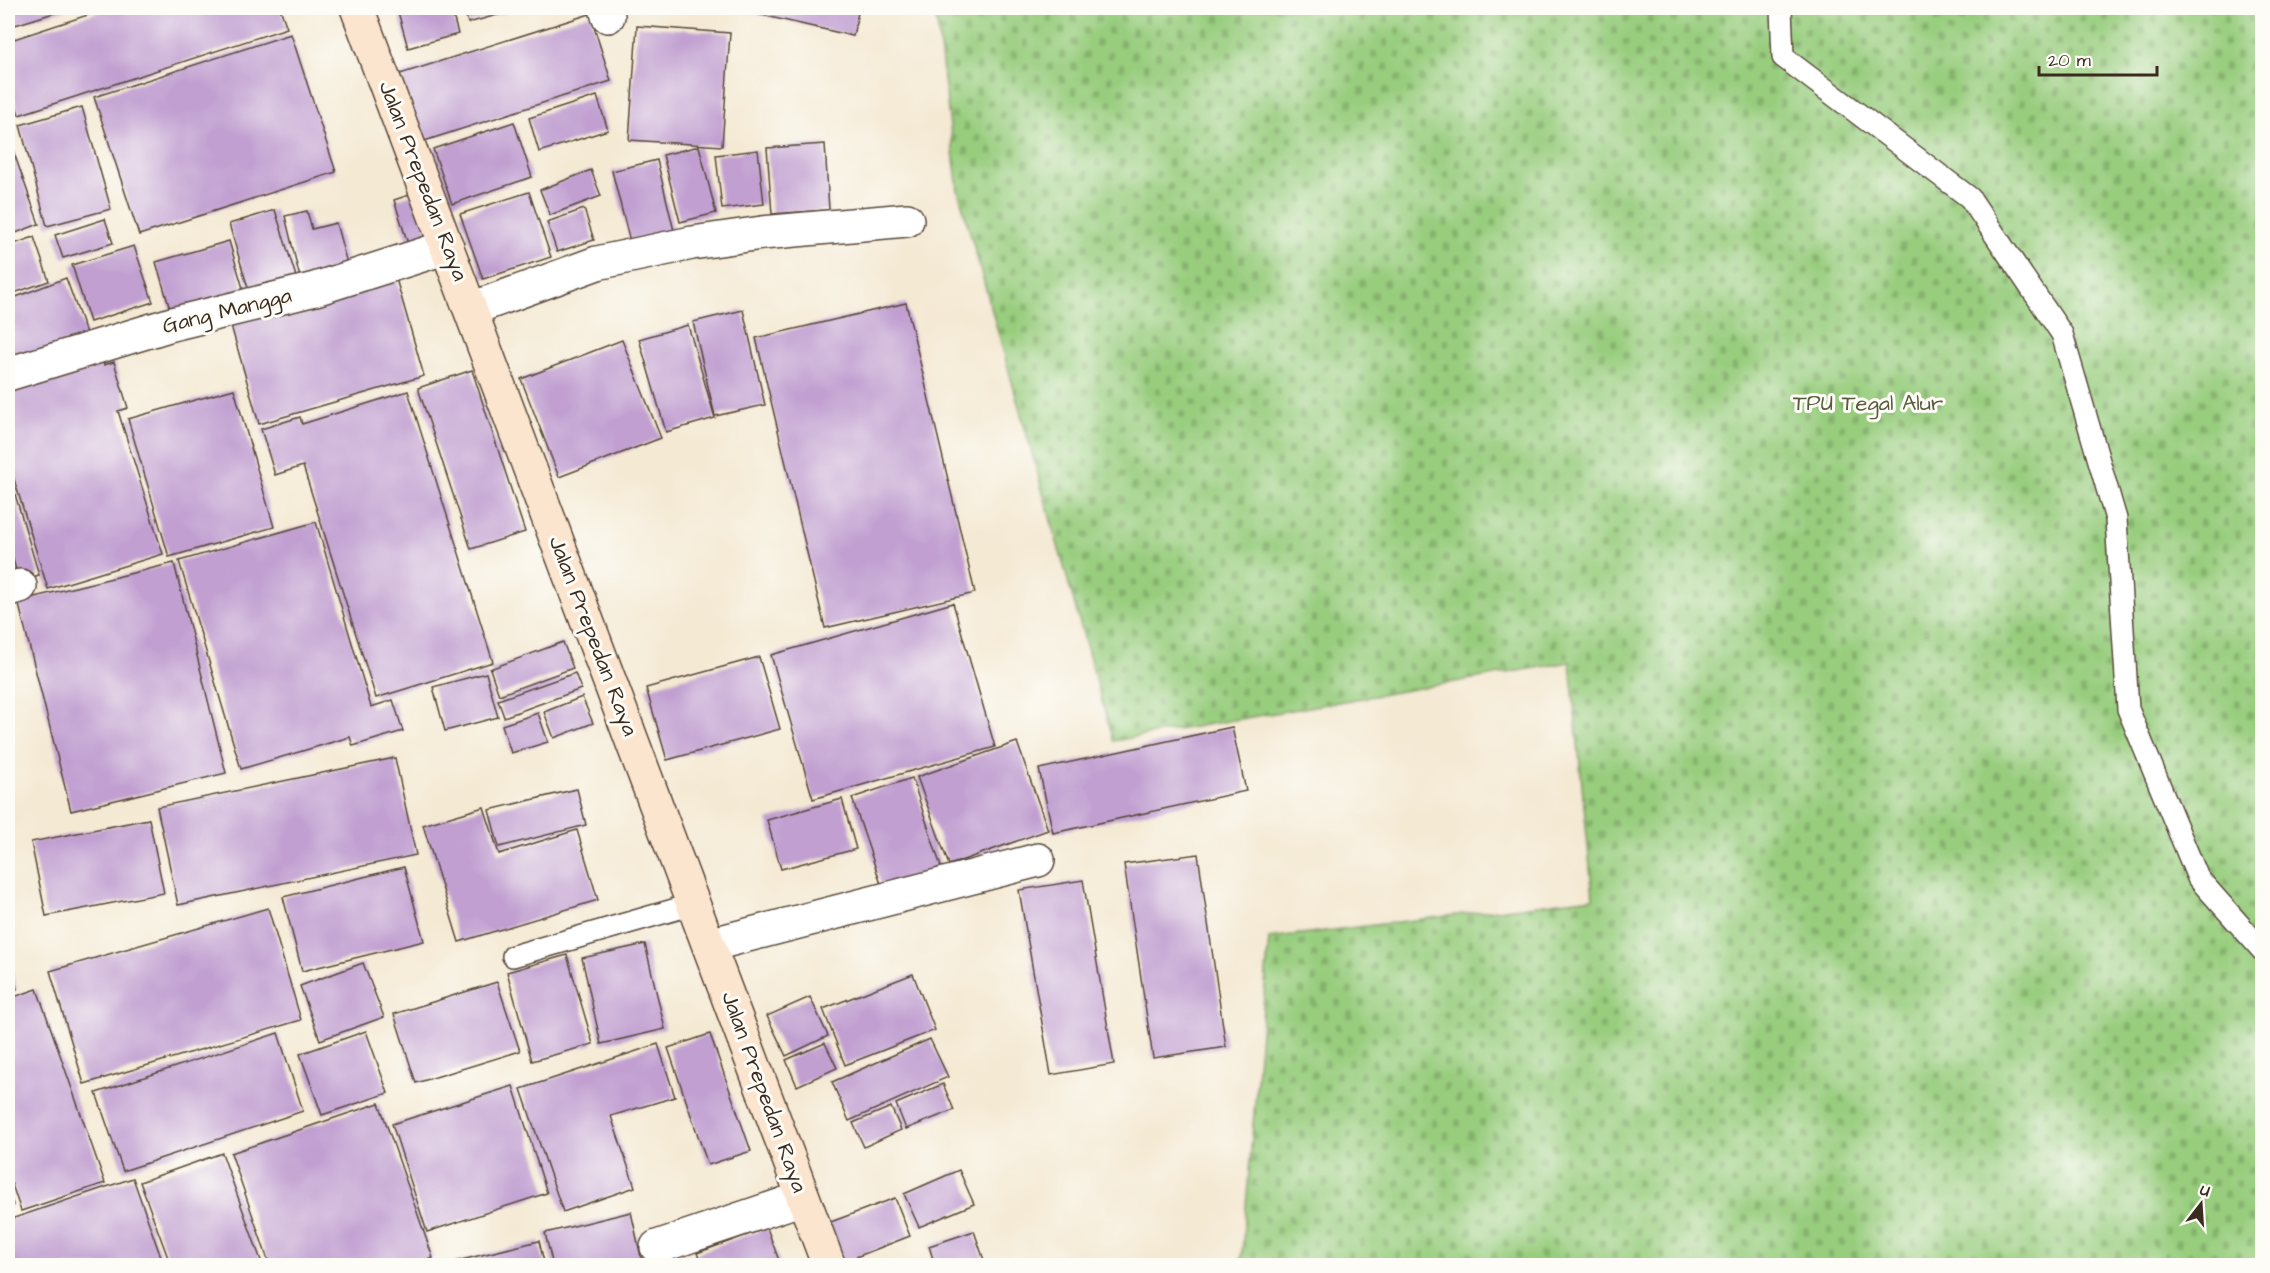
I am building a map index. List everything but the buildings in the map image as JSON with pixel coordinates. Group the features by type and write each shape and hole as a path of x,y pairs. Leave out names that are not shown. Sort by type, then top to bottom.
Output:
{"street":[{"name":"Jalan Prepedan Raya","path":"357,8 829,1266"},
{"path":"471,309 597,263 692,243 762,233 907,220"},
{"name":"Gang Mangga","path":"8,374 172,324 315,289 447,247"},
{"path":"709,945 1038,860"},
{"path":"657,1246 803,1198"}],"lane":[{"path":"1780,8 1784,57 1970,198 2062,334 2116,519 2128,709 2198,878 2262,950"},
{"path":"513,956 694,904"}],"green space":[{"name":"TPU Tegal Alur","path":"935,8 2262,8 2262,1265 1241,1265 1269,938 1593,898 1570,662 1113,741 958,190"}]}
